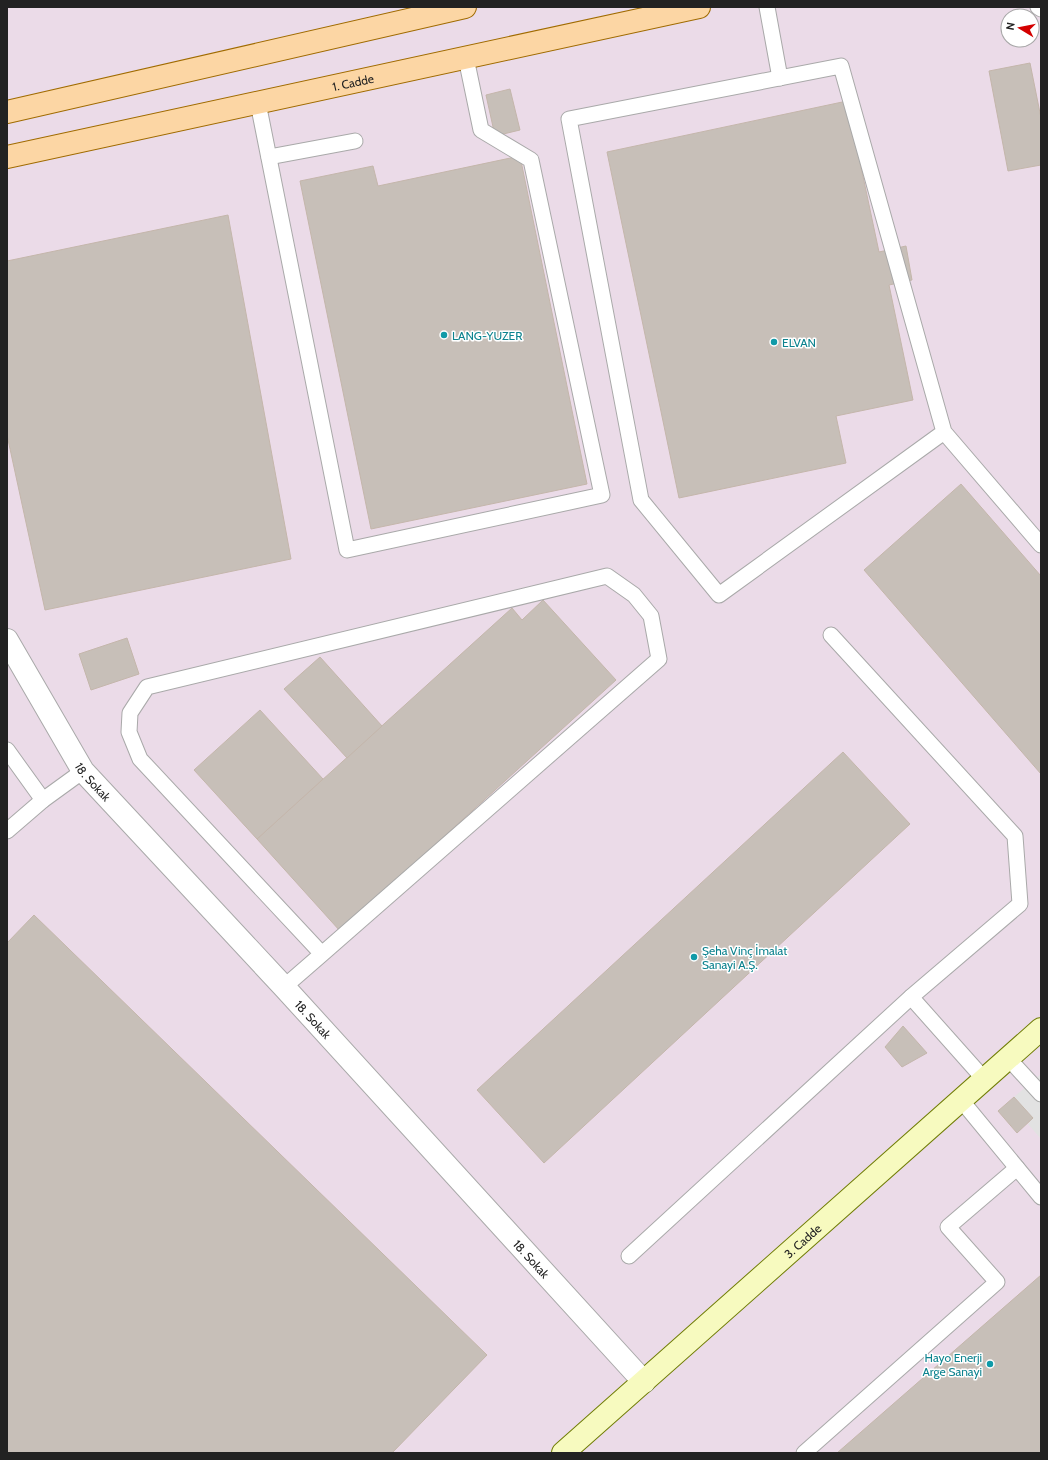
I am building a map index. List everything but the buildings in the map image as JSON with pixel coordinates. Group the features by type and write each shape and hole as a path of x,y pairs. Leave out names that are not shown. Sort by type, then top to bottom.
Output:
{"main road":[{"path":"7,112 465,7"},
{"name":"1. Cadde","path":"7,157 700,7"}],"street":[{"name":"18. Sokak","path":"7,640 84,771 284,987 644,1382"},
{"name":"3. Cadde","path":"563,1453 1041,1029"}],"lane":[{"path":"767,7 780,78"},
{"path":"258,103 347,550 602,495 531,160 481,130 466,58"},
{"path":"944,432 719,595 641,500 569,119 841,66 944,432 1041,545"},
{"path":"269,157 355,141"},
{"path":"284,987 322,954 659,659 651,616 634,595 607,576 147,687 130,713 129,732 140,759 322,954"},
{"path":"629,1256 912,997 1020,904 1015,836 831,635"},
{"path":"7,750 43,800"},
{"path":"7,831 43,800 84,771"},
{"path":"912,997 984,1080"},
{"path":"1008,1058 1041,1094"},
{"path":"961,1100 1041,1197"},
{"path":"804,1453 997,1282 948,1227 1017,1168"}],"shaded area":[{"path":"7,7 1041,7 1041,1453 7,1453"},
{"path":"1041,1074 1041,1139 1028,1124 1033,1118 1014,1097"}],"place":[{"name":"LANG-YUZER","path":"444,335"},
{"name":"ELVAN","path":"774,342"},
{"name":"Şeha Vinç İmalat Sanayi A.Ş.","path":"694,957"},
{"name":"Hayo Enerji Arge Sanayi","path":"990,1364"}]}
